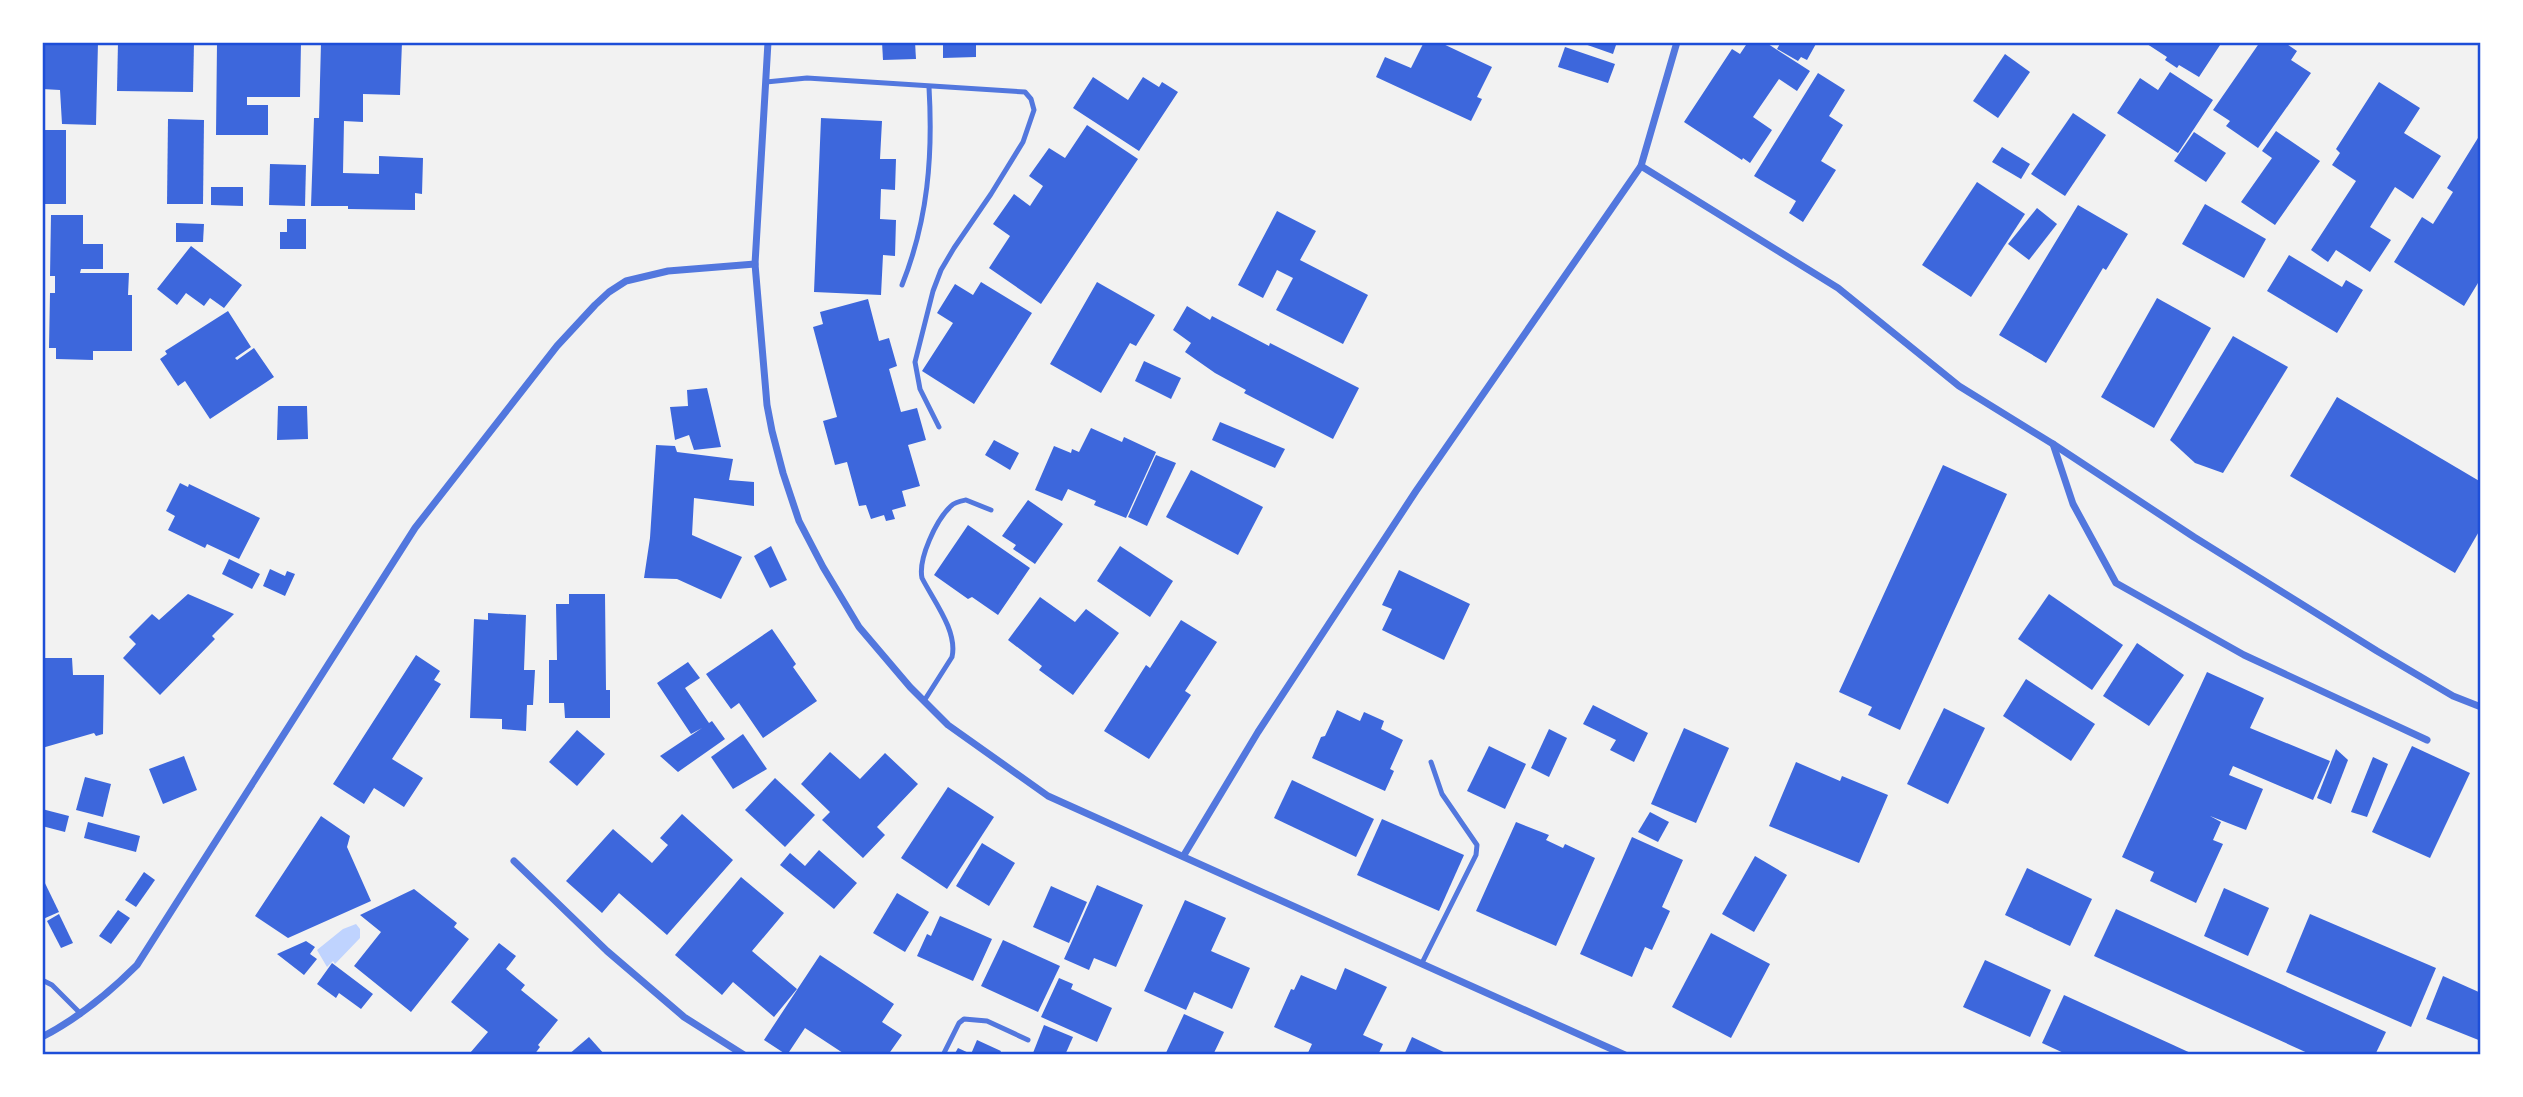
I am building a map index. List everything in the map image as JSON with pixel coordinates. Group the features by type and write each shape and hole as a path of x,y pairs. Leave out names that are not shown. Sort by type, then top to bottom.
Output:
{"street":[{"path":"768,42 755,264 767,405 783,473 800,521 823,567 859,627 948,725 1048,796 1625,1055"},
{"path":"1184,855 1258,732 1416,491 1641,166 1677,42"},
{"path":"1641,166 1838,288 1959,386 2053,443 2194,537 2377,651 2454,696 2481,707"},
{"path":"42,1037 109,994 137,965 415,528 557,346 595,305 626,281 667,271 755,264"},
{"path":"2053,443 2073,504 2116,583 2244,655 2427,740"},
{"path":"514,861 607,951 684,1017 744,1055"}],"lane":[{"path":"766,82 807,78 1025,92 1031,99 1034,110 1023,142 954,248 933,291 915,362 919,389 939,427"},
{"path":"902,285 926,207 932,123 929,87"},
{"path":"924,701 952,657 954,649 950,633 922,578 919,568 922,556 951,506 966,500 991,510"},
{"path":"1422,963 1476,855 1477,845 1442,794 1431,762"},
{"path":"42,980 52,985 81,1014"},
{"path":"943,1055 964,1018 987,1021 1028,1040"}],"water":[{"path":"356,924 360,929 360,938 335,964 333,961 327,967 317,950 343,929"}],"building":[{"path":"42,42 98,42 96,125 62,124 60,90 42,89"},
{"path":"118,42 194,42 193,92 117,91"},
{"path":"301,42 300,97 247,97 247,105 268,105 268,135 216,135 217,43"},
{"path":"375,42 402,42 400,95 363,94 363,122 344,121 343,173 379,174 379,156 423,158 422,194 415,193 415,210 311,206 314,118 319,118 321,43 375,45"},
{"path":"882,42 915,42 916,59 883,60"},
{"path":"943,42 976,42 976,57 943,58"},
{"path":"1424,42 1439,42 1492,67 1477,97 1482,99 1471,121 1376,77 1385,57 1411,68"},
{"path":"1579,42 1617,42 1613,54"},
{"path":"1748,42 1765,42 1810,71 1797,91 1779,79 1753,117 1772,130 1750,163 1684,122 1732,49 1740,54"},
{"path":"1781,42 1817,42 1807,60 1801,57 1798,61 1777,49"},
{"path":"2144,42 2222,42 2199,77 2179,65 2177,68 2165,60 2167,57"},
{"path":"2260,42 2284,42 2297,51 2291,60 2311,73 2258,148 2226,126 2230,121 2213,110"},
{"path":"1565,47 1615,64 1608,83 1558,67"},
{"path":"2005,54 2030,72 1998,118 1973,101"},
{"path":"2170,72 2213,100 2178,153 2117,113 2140,78 2158,90"},
{"path":"1818,73 1845,90 1829,116 1843,125 1821,161 1836,170 1803,222 1789,213 1796,201 1754,176"},
{"path":"1093,77 1128,100 1143,77 1159,87 1162,82 1178,92 1139,151 1073,108"},
{"path":"2379,82 2420,108 2404,133 2441,156 2413,199 2395,187 2370,227 2391,240 2370,272 2336,250 2328,262 2311,250 2356,181 2332,165 2340,153 2336,149"},
{"path":"2073,113 2106,135 2065,196 2031,174"},
{"path":"821,118 882,121 880,159 896,159 895,190 881,189 880,219 896,220 895,256 883,255 881,295 814,292"},
{"path":"168,119 204,120 203,204 167,204"},
{"path":"1087,125 1138,159 1041,304 989,268 1010,236 993,224 1014,194 1030,206 1043,186 1029,176 1049,148 1065,158"},
{"path":"42,130 66,130 66,204 42,204"},
{"path":"2276,131 2320,161 2275,225 2241,202 2272,158 2262,151"},
{"path":"2194,132 2226,153 2206,182 2174,161"},
{"path":"2481,133 2481,278 2464,306 2394,262 2422,217 2433,224 2453,192 2447,188"},
{"path":"2002,147 2030,164 2021,179 1992,162"},
{"path":"270,164 306,165 305,206 269,205"},
{"path":"1977,182 2025,214 1971,297 1922,265"},
{"path":"211,187 243,187 243,206 211,205"},
{"path":"2205,204 2266,239 2244,278 2182,244"},
{"path":"2078,205 2128,234 2106,270 2103,268 2046,363 1999,335"},
{"path":"2037,208 2057,224 2029,260 2008,244"},
{"path":"1277,211 1316,231 1300,260 1368,295 1343,344 1276,310 1293,278 1277,270 1263,298 1238,285"},
{"path":"51,215 83,215 83,244 103,244 103,269 81,269 80,273 129,273 128,295 132,295 132,351 93,351 93,360 56,359 56,348 49,348 50,293 55,293 55,276 50,276"},
{"path":"287,219 306,219 306,249 280,249 280,232 287,232"},
{"path":"176,223 204,224 203,242 176,242"},
{"path":"191,246 242,285 224,308 210,298 204,306 186,293 177,305 157,289"},
{"path":"2289,255 2342,287 2346,280 2363,290 2337,333 2267,291"},
{"path":"981,282 1032,313 974,404 922,371 953,323 937,313 955,284 973,295"},
{"path":"1097,282 1155,315 1136,346 1130,343 1101,393 1050,364"},
{"path":"2157,298 2211,328 2154,428 2101,397"},
{"path":"868,299 879,341 889,338 897,366 889,369 901,412 917,408 926,440 908,445 920,486 902,491 906,506 892,510 895,519 886,521 884,515 871,519 866,505 859,506 847,462 835,465 823,421 837,417 813,327 823,324 820,312"},
{"path":"1187,306 1210,320 1212,316 1359,388 1333,439 1244,393 1246,390 1185,352 1191,343 1173,330"},
{"path":"228,311 251,347 235,358 237,360 254,348 274,377 210,419 185,381 178,386 160,359 167,354 165,351"},
{"path":"2233,336 2288,367 2223,473 2195,463 2170,440"},
{"path":"1144,361 1181,378 1171,399 1135,381"},
{"path":"707,388 721,447 694,450 689,435 675,440 670,407 688,406 687,390"},
{"path":"2337,397 2481,482 2481,528 2455,573 2290,476"},
{"path":"278,406 307,406 308,439 277,440"},
{"path":"1220,422 1285,449 1275,468 1212,440"},
{"path":"1091,428 1122,442 1124,437 1156,452 1126,518 1094,505 1096,501 1068,489 1062,501 1035,490 1054,446 1071,453 1072,449 1079,452"},
{"path":"994,440 1019,453 1010,470 985,455"},
{"path":"656,445 675,446 677,452 733,459 729,480 754,482 754,506 694,498 692,535 742,557 721,599 677,579 644,578 650,538"},
{"path":"1156,455 1176,463 1147,526 1128,517"},
{"path":"1943,465 2007,494 1900,730 1868,715 1872,707 1839,692"},
{"path":"1191,470 1263,507 1238,555 1166,517"},
{"path":"180,483 188,487 189,484 260,518 239,559 207,544 205,548 168,530 175,516 166,511"},
{"path":"1028,500 1063,524 1035,564 1013,549 1016,545 1002,536"},
{"path":"968,525 1030,568 998,615 972,597 968,599 934,575"},
{"path":"771,546 787,580 770,588 754,556"},
{"path":"1120,546 1173,581 1150,617 1097,581"},
{"path":"229,559 260,574 252,589 222,574"},
{"path":"270,569 285,576 287,571 295,574 285,596 263,586"},
{"path":"1399,570 1470,604 1444,660 1382,630 1392,609 1382,605"},
{"path":"188,594 234,614 212,636 215,639 160,695 123,658 136,644 129,637 152,614 159,620"},
{"path":"569,594 605,594 606,690 610,690 610,718 565,718 564,703 549,703 549,660 557,660 556,604 569,604"},
{"path":"2049,594 2123,645 2092,690 2018,639"},
{"path":"1040,597 1075,622 1086,609 1119,633 1073,695 1039,670 1042,666 1008,640"},
{"path":"488,613 526,615 524,670 535,670 533,705 527,705 526,731 502,729 502,719 470,718 474,619 488,620"},
{"path":"1181,620 1217,642 1185,691 1191,695 1149,759 1104,731 1146,665 1150,668"},
{"path":"772,629 796,664 793,667 817,701 763,738 739,703 731,709 706,674"},
{"path":"2137,643 2184,675 2149,726 2103,696"},
{"path":"416,655 440,671 434,680 441,684 392,759 423,778 404,807 374,788 364,804 333,784"},
{"path":"42,658 72,658 73,675 104,675 103,734 96,736 94,733 42,748"},
{"path":"688,662 700,678 685,688 709,723 712,721 725,739 678,772 660,756 702,728 691,734 657,683"},
{"path":"2207,672 2264,698 2250,728 2330,761 2313,800 2233,766 2229,775 2263,789 2246,830 2210,816 2221,822 2213,840 2223,844 2196,903 2150,881 2154,872 2122,857"},
{"path":"2026,679 2095,724 2071,761 2003,716"},
{"path":"1593,705 1648,733 1634,762 1610,750 1616,740 1583,724"},
{"path":"1944,708 1985,728 1948,804 1907,784"},
{"path":"1337,710 1360,721 1364,712 1384,721 1381,729 1403,740 1390,769 1394,771 1385,791 1312,758"},
{"path":"1684,728 1729,748 1696,823 1651,804"},
{"path":"1549,729 1567,738 1549,777 1531,768"},
{"path":"577,730 605,754 577,786 549,762"},
{"path":"743,734 767,769 733,789 711,757"},
{"path":"1489,746 1526,764 1505,809 1467,791"},
{"path":"2412,746 2470,773 2430,858 2372,832"},
{"path":"2336,749 2348,760 2331,804 2317,798"},
{"path":"830,752 860,779 885,753 918,784 877,827 885,835 863,858 822,820 830,812 801,784"},
{"path":"184,756 197,790 163,804 149,769"},
{"path":"2373,757 2388,764 2367,817 2351,812"},
{"path":"1796,762 1840,781 1842,776 1888,795 1859,863 1769,826"},
{"path":"85,777 111,784 103,817 76,810"},
{"path":"775,778 815,815 785,847 745,810"},
{"path":"1292,780 1374,819 1356,857 1274,818"},
{"path":"948,787 994,817 947,889 901,858"},
{"path":"42,809 69,816 65,832 42,826"},
{"path":"1650,812 1669,822 1658,842 1638,832"},
{"path":"682,814 733,860 667,935 619,893 602,913 566,881 613,829 652,863 668,845 660,838"},
{"path":"321,816 350,836 347,847 371,901 288,938 255,916"},
{"path":"1382,819 1464,855 1439,911 1357,875"},
{"path":"88,822 140,836 136,852 84,838"},
{"path":"1516,822 1549,835 1546,840 1563,848 1565,844 1595,858 1556,946 1476,911"},
{"path":"1632,837 1683,860 1662,907 1670,911 1652,950 1645,947 1632,977 1580,954"},
{"path":"982,843 1015,863 989,906 956,886"},
{"path":"819,850 857,883 834,909 780,865 790,853 805,866"},
{"path":"1755,856 1787,875 1754,932 1722,914"},
{"path":"2027,868 2092,899 2070,946 2005,915"},
{"path":"144,872 155,880 136,907 125,900"},
{"path":"42,877 59,912 43,919 42,918"},
{"path":"741,877 784,913 752,951 797,989 774,1017 733,982 722,995 675,955"},
{"path":"1097,885 1143,905 1116,967 1094,958 1089,970 1064,959"},
{"path":"1051,886 1087,902 1069,943 1033,927"},
{"path":"2224,888 2269,908 2248,956 2204,936"},
{"path":"414,889 457,923 454,927 469,939 411,1012 354,966 381,932 360,915"},
{"path":"897,893 929,912 905,952 873,933"},
{"path":"1185,900 1226,918 1211,951 1250,968 1232,1009 1194,992 1186,1010 1144,991"},
{"path":"2116,909 2386,1032 2375,1055 2312,1055 2094,956"},
{"path":"118,910 130,918 111,944 99,936"},
{"path":"59,914 73,943 61,948 47,921"},
{"path":"2310,914 2436,968 2411,1027 2286,972"},
{"path":"940,916 992,939 973,981 917,956 927,934 931,936"},
{"path":"1711,933 1770,964 1731,1038 1672,1007"},
{"path":"1003,940 1060,966 1038,1012 981,986"},
{"path":"306,941 315,947 310,954 317,959 304,975 277,954"},
{"path":"499,943 516,956 506,969 525,985 521,990 558,1020 538,1045 540,1047 534,1055 472,1055 470,1053 488,1032 451,1002"},
{"path":"820,955 894,1004 882,1022 902,1035 888,1055 846,1055 805,1028 787,1055 764,1040"},
{"path":"1985,960 2051,990 2030,1037 1963,1007"},
{"path":"332,963 373,994 361,1009 339,993 336,998 317,984"},
{"path":"1345,968 1387,987 1363,1035 1383,1044 1378,1055 1307,1055 1312,1044 1274,1027 1291,989 1294,990 1301,975 1336,990"},
{"path":"2443,976 2481,993 2481,1041 2426,1019"},
{"path":"1059,978 1073,984 1071,989 1112,1008 1097,1042 1041,1017"},
{"path":"2064,995 2195,1055 2068,1055 2042,1043"},
{"path":"1184,1014 1224,1032 1213,1055 1165,1055"},
{"path":"1044,1025 1073,1037 1065,1055 1033,1053"},
{"path":"589,1037 605,1055 568,1055"},
{"path":"1412,1037 1450,1055 1404,1055"},
{"path":"977,1040 1001,1051 999,1055 954,1055 958,1048 971,1054"}]}
